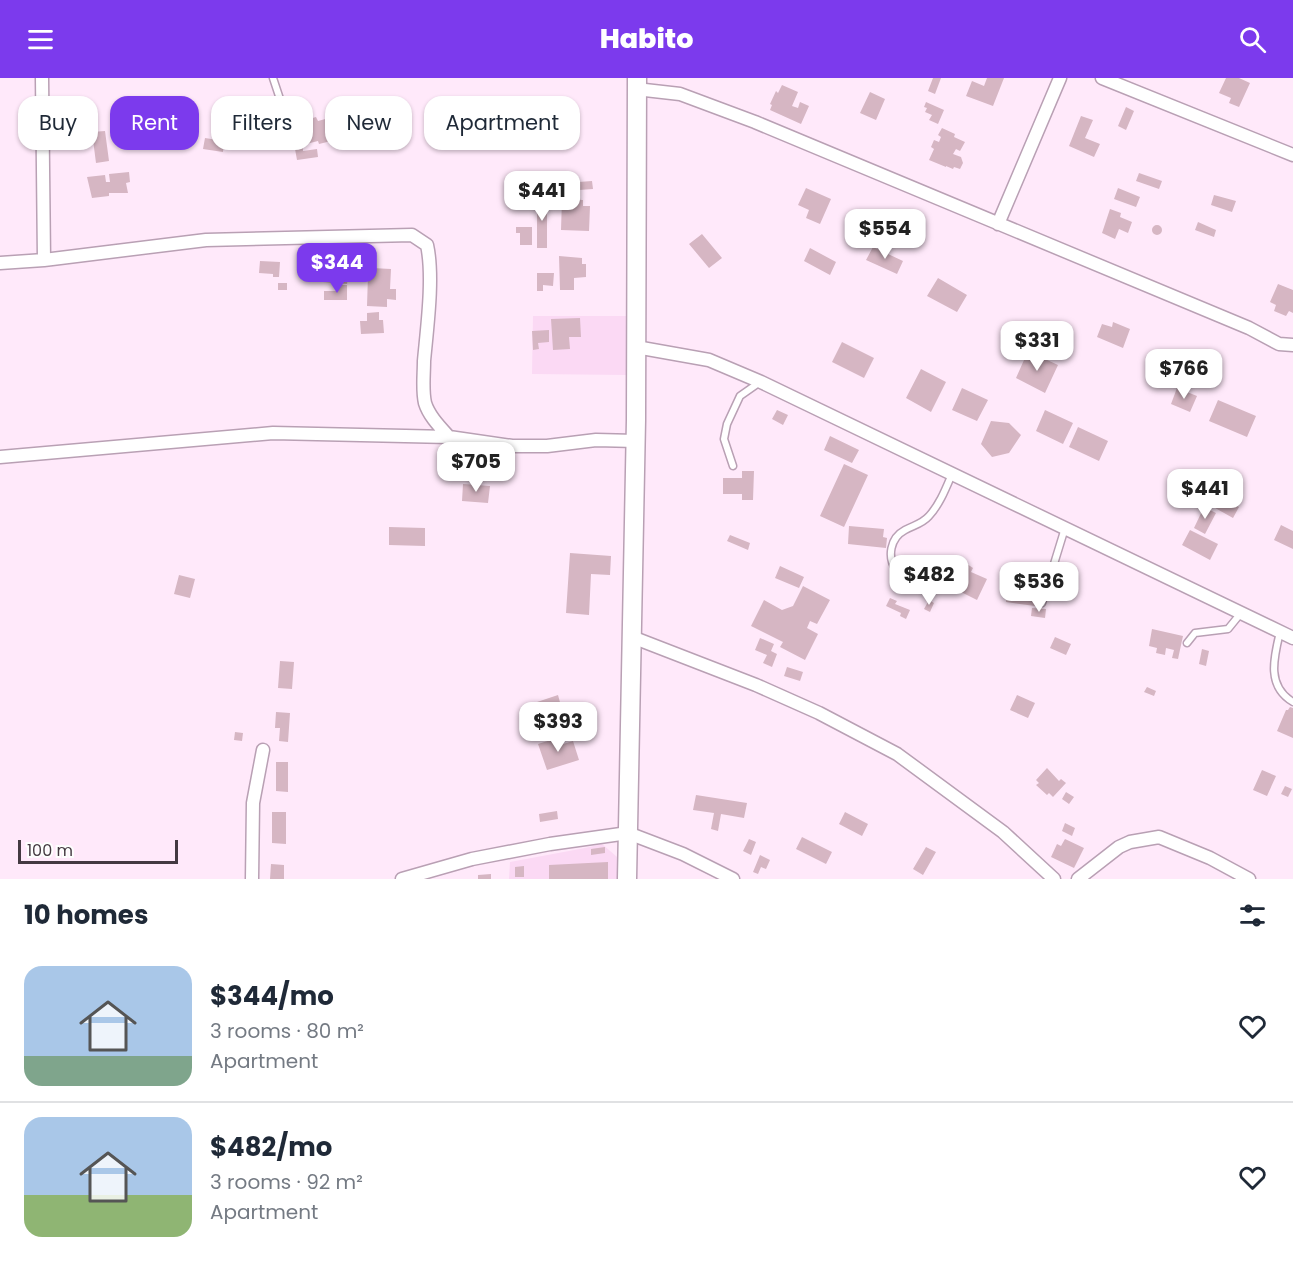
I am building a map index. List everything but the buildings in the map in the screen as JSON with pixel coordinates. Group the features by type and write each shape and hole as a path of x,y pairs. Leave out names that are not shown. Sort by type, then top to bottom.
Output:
{"street":[{"path":"42,78 44,260"},
{"path":"998,224 1060,78"},
{"path":"1102,78 1293,155"},
{"path":"627,879 636,441 636,84 680,94 804,141 1249,328 1279,344 1293,345"},
{"path":"0,263 44,260 206,240 412,235 427,245 429,253 429,295 423,384 425,404 449,437"},
{"path":"636,346 709,360 760,382 1293,638"},
{"path":"0,457 273,433 449,437 512,446 547,446 596,440 636,441"},
{"path":"632,637 756,685 819,713 897,754 1003,832 1054,879"},
{"path":"252,879 253,803 263,750"},
{"path":"402,879 472,859 550,844 628,833 683,854 733,879"},
{"path":"1078,879 1119,847 1130,842 1159,837 1210,858 1249,879"}],"lane":[{"path":"273,78 279,96"},
{"path":"733,466 724,440 727,424 740,396 760,382"},
{"path":"896,570 890,559 892,544 898,534 907,528 919,525 930,514 952,474"},
{"path":"1042,603 1065,527"},
{"path":"1187,643 1195,633 1228,629 1242,613"},
{"path":"1280,632 1275,654 1274,677 1283,695 1293,702"}],"shaded area":[{"path":"533,316 627,316 627,375 532,374"},
{"path":"602,844 617,857 617,879 509,879 510,862"}]}
